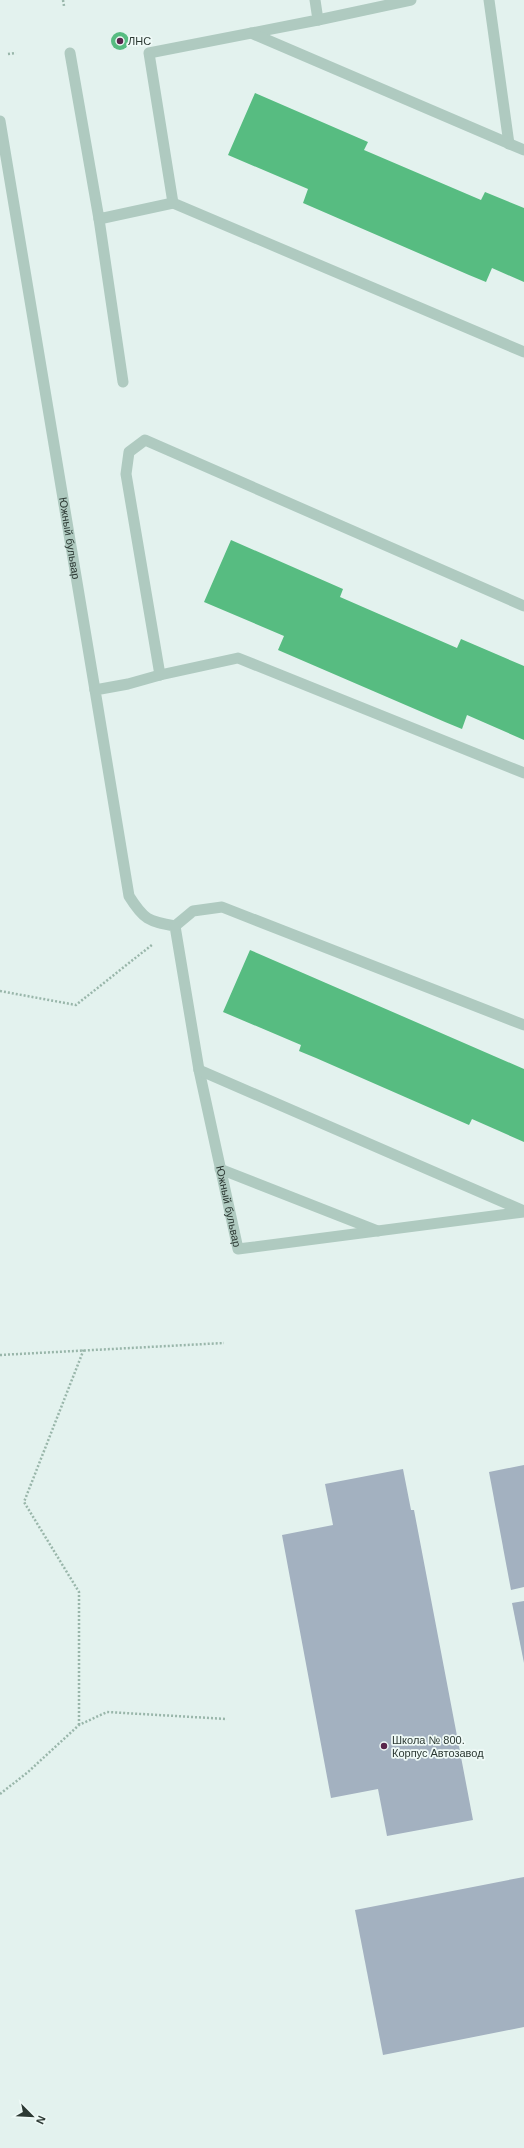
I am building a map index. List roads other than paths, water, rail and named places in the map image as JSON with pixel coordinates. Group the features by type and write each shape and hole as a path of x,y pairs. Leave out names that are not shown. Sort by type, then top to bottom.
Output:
{"street":[{"path":"315,0 318,20"},
{"path":"173,203 149,53 411,0"},
{"path":"489,0 509,144"},
{"path":"251,33 524,150"},
{"path":"70,53 99,219 123,382"},
{"name":"Южный бульвар","path":"0,121 129,896 140,915 154,922 176,926 199,1070 238,1250 524,1212"},
{"path":"99,219 173,203 524,352"},
{"path":"160,675 126,474 129,452 144,440 524,606"},
{"path":"95,690 128,684 160,675 238,658 524,773"},
{"path":"176,926 193,911 222,907 524,1025"},
{"path":"199,1070 524,1212"},
{"path":"220,1169 378,1231"}],"place":[{"name":"ЛНС","path":"120,41"},
{"name":"Школа № 800. Корпус Автозавод","path":"384,1746"}]}
